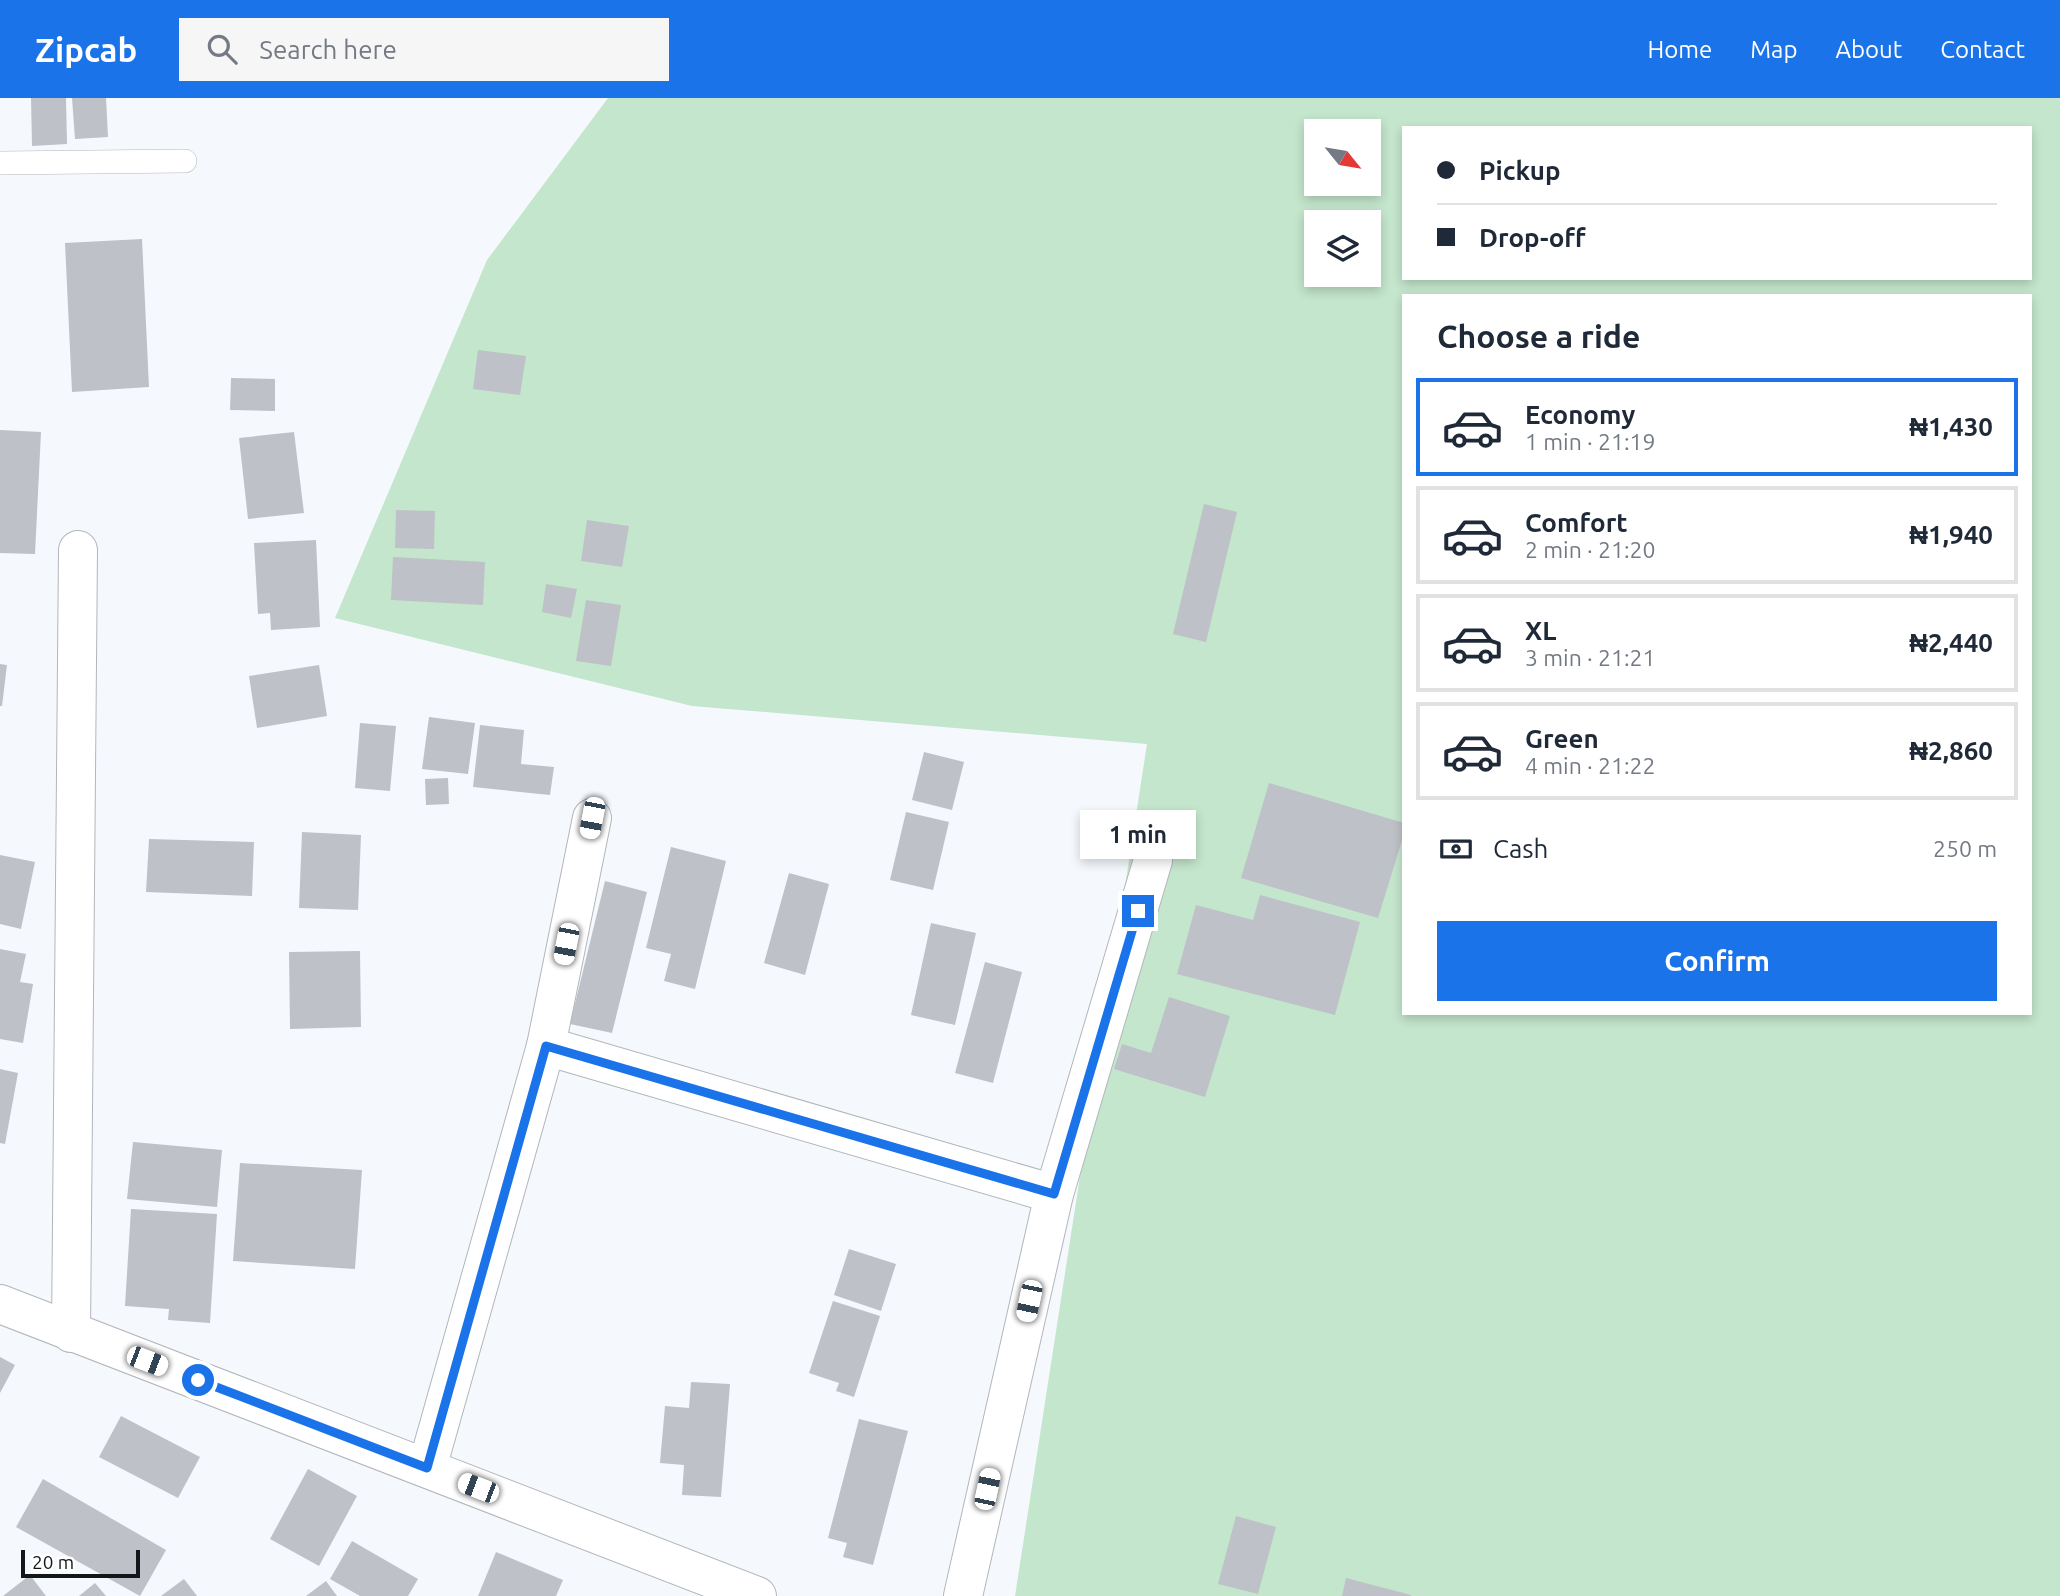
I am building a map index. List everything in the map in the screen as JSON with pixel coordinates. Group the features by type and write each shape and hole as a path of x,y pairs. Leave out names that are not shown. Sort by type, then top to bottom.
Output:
{"street":[{"path":"71,1333 78,550"},
{"path":"427,1468 546,1046 592,818"},
{"path":"963,1596 1054,1194 1153,860"},
{"path":"546,1046 1054,1194"},
{"path":"0,1304 757,1596"}],"lane":[{"path":"0,163 185,161"}],"green space":[{"path":"608,98 2060,98 2060,1596 1015,1596 1147,744 692,706 335,618 487,260"}],"building":[{"path":"31,98 66,98 67,144 32,146"},
{"path":"72,98 106,98 108,137 75,139"},
{"path":"142,239 149,387 72,392 65,243"},
{"path":"478,350 526,356 520,395 473,389"},
{"path":"231,378 275,379 275,411 230,410"},
{"path":"0,430 41,432 35,554 0,553"},
{"path":"294,432 304,513 248,519 239,438"},
{"path":"1204,504 1237,512 1206,642 1173,634"},
{"path":"396,510 435,511 434,549 395,548"},
{"path":"587,520 629,526 622,567 581,561"},
{"path":"316,540 320,627 271,630 270,613 258,614 254,543"},
{"path":"393,557 485,562 483,605 391,600"},
{"path":"546,584 577,589 571,618 542,612"},
{"path":"586,600 621,605 611,666 576,661"},
{"path":"0,664 7,665 2,706 0,706"},
{"path":"319,665 327,716 257,728 249,676"},
{"path":"429,717 475,723 468,774 422,769"},
{"path":"360,723 396,726 390,791 355,788"},
{"path":"480,725 524,730 521,764 554,767 550,795 473,787"},
{"path":"924,752 964,762 952,810 912,800"},
{"path":"448,778 449,804 426,805 425,779"},
{"path":"1269,783 1402,822 1402,840 1378,918 1241,878"},
{"path":"906,812 949,822 933,890 890,880"},
{"path":"302,832 361,835 358,910 299,908"},
{"path":"149,839 254,842 252,896 146,892"},
{"path":"671,847 726,861 695,989 664,981 671,954 646,948"},
{"path":"0,855 35,862 21,929 0,924"},
{"path":"789,873 829,884 805,975 764,963"},
{"path":"605,881 647,892 612,1033 570,1024"},
{"path":"1260,895 1360,922 1335,1015 1177,974 1196,905 1253,920"},
{"path":"931,923 976,933 955,1025 911,1015"},
{"path":"0,949 26,954 20,982 33,984 23,1043 0,1039"},
{"path":"360,951 361,1027 290,1029 289,952"},
{"path":"985,962 1022,972 993,1083 955,1073"},
{"path":"1169,997 1230,1016 1205,1097 1114,1069 1122,1044 1151,1053"},
{"path":"0,1069 18,1073 5,1144 0,1143"},
{"path":"133,1142 222,1150 217,1207 127,1199"},
{"path":"240,1163 362,1170 355,1269 233,1261"},
{"path":"131,1209 217,1214 210,1323 168,1320 169,1309 125,1306"},
{"path":"849,1249 896,1264 881,1311 834,1295"},
{"path":"833,1301 880,1316 854,1397 836,1391 839,1383 809,1373"},
{"path":"0,1357 15,1365 0,1393"},
{"path":"691,1382 730,1384 721,1497 682,1495 684,1465 660,1463 665,1406 689,1408"},
{"path":"121,1416 200,1457 178,1498 99,1457"},
{"path":"859,1419 908,1431 873,1565 843,1557 847,1543 828,1538"},
{"path":"308,1469 357,1496 319,1566 270,1539"},
{"path":"43,1479 166,1550 140,1596 16,1527"},
{"path":"1236,1516 1276,1527 1258,1594 1218,1584"},
{"path":"352,1541 418,1579 408,1596 360,1596 330,1579"},
{"path":"496,1552 563,1580 556,1596 478,1596"},
{"path":"30,1575 46,1596 3,1596"},
{"path":"1346,1578 1411,1595 1411,1596 1342,1596"},
{"path":"184,1579 197,1596 161,1596"},
{"path":"326,1581 337,1596 306,1596"},
{"path":"95,1583 106,1596 79,1596"}],"route":[{"path":"198,1380 427,1468 546,1046 1054,1194 1138,911"}]}
